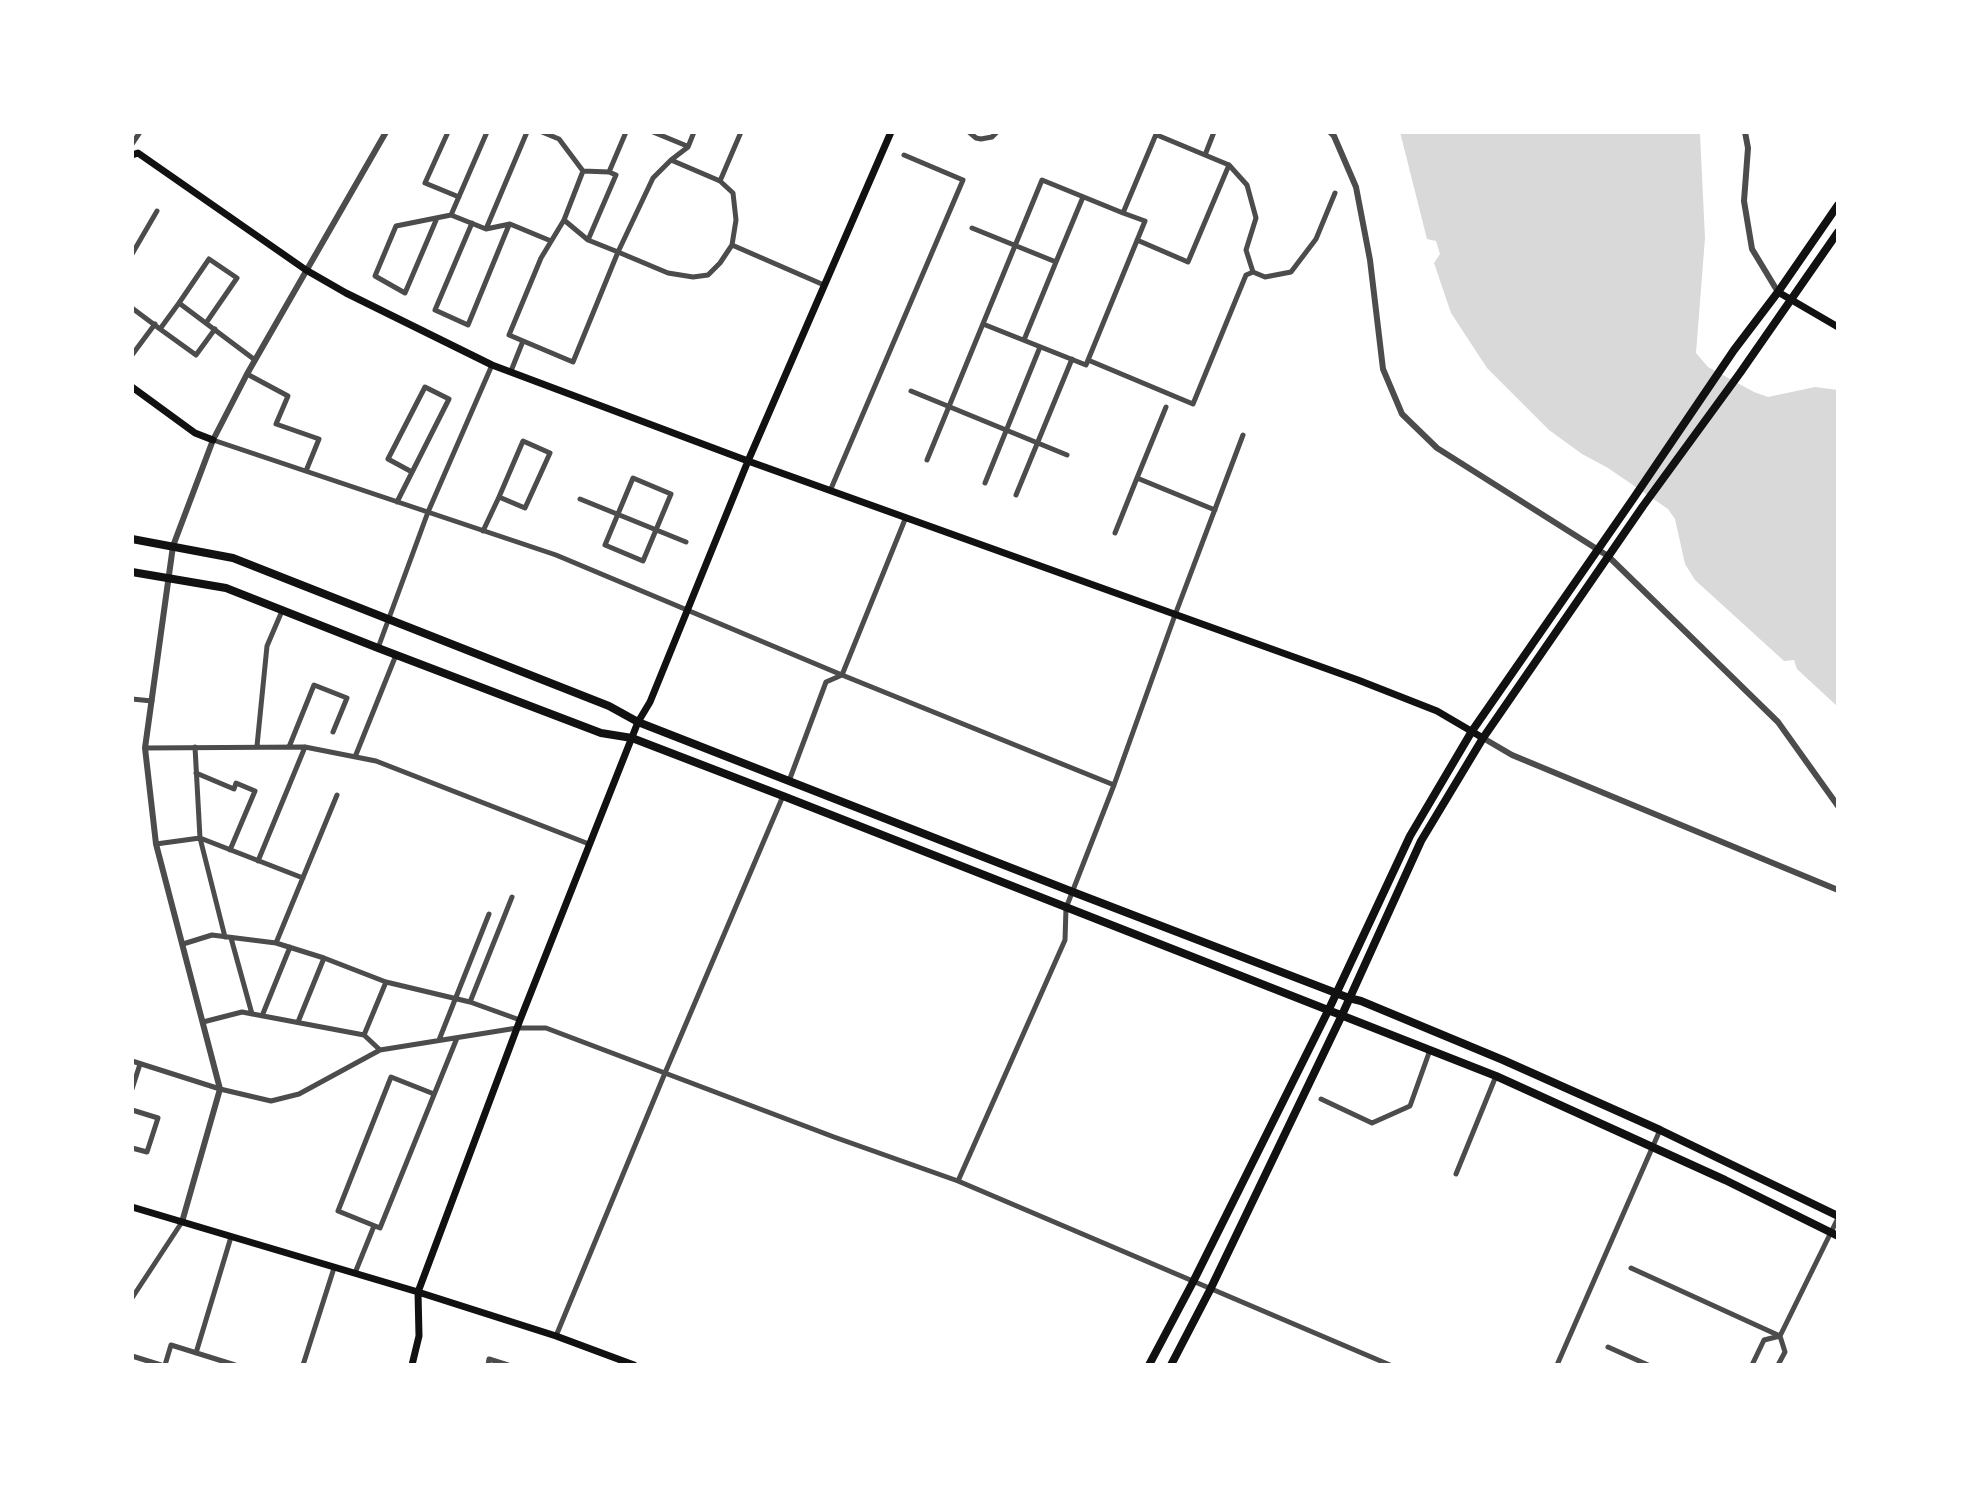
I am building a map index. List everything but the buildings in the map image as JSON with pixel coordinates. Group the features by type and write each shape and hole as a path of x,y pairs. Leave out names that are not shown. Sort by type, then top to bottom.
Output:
{"main road":[{"path":"412,1365 419,1336 418,1292 518,1024 638,722 650,702 748,461 891,132"},
{"path":"133,150 306,270 492,365 1424,706 1483,738"},
{"path":"1149,1365 1329,1009 1410,836 1472,731 1734,350 1838,205"},
{"path":"1171,1365 1342,1015 1421,841 1483,738 1838,232"},
{"path":"1778,292 1838,327"},
{"path":"132,387 195,433 213,440"},
{"path":"132,539 233,558 609,706 638,722 1361,1001 1660,1130 1838,1217"},
{"path":"132,572 226,588 601,733 632,738 783,796 1496,1076 1652,1146 1834,1234"},
{"path":"132,1207 418,1292 556,1336 634,1365"}],"street":[{"path":"133,150 140,132"},
{"path":"132,1298 182,1222 220,1089 156,844 145,748 173,546 213,440 247,374 386,132"},
{"path":"448,132 425,183 459,197"},
{"path":"451,215 487,132"},
{"path":"486,229 527,132"},
{"path":"544,132 559,139 583,171"},
{"path":"609,172 626,132"},
{"path":"653,132 688,147"},
{"path":"583,171 564,220 541,258 509,335 573,362 618,252 653,178 688,147 694,132"},
{"path":"720,181 741,132"},
{"path":"969,132 981,139 992,137 997,132"},
{"path":"1205,155 1214,132"},
{"path":"1330,132 1356,187 1370,260 1383,369 1402,414 1437,448 1608,556 1778,722 1838,806"},
{"path":"1745,132 1748,148 1744,201 1752,249 1778,292"},
{"path":"1123,213 1157,134 1229,165 1247,185 1256,218 1246,250 1253,272"},
{"path":"830,491 963,180 904,155"},
{"path":"564,220 588,240 668,273 693,277 708,275 732,245 736,220 733,193 720,181 671,160"},
{"path":"1137,240 1188,262 1229,165"},
{"path":"583,171 616,175 588,240"},
{"path":"927,460 1042,180 1145,221 1086,365 983,324"},
{"path":"1088,360 1193,404 1246,275 1253,272 1265,277 1291,272 1316,239 1335,193"},
{"path":"1024,340 1083,197"},
{"path":"132,254 157,211"},
{"path":"437,218 405,293 375,276 396,226 451,215 486,229 510,224 551,241"},
{"path":"472,223 435,310 468,325 510,224"},
{"path":"972,228 1056,262"},
{"path":"732,245 824,285"},
{"path":"132,355 179,303 209,259 237,278 206,323"},
{"path":"179,303 255,360"},
{"path":"132,308 196,355 215,329"},
{"path":"511,371 523,341"},
{"path":"985,483 1040,347"},
{"path":"1016,495 1072,359"},
{"path":"378,648 428,512 492,365"},
{"path":"247,374 288,396 276,424 319,439 306,471"},
{"path":"397,502 449,399 425,387 388,459 412,472"},
{"path":"911,391 1067,455"},
{"path":"1115,533 1166,407"},
{"path":"958,1181 1065,940 1066,908 1243,435"},
{"path":"213,440 556,555 1114,785"},
{"path":"483,531 523,441 550,453 525,508 499,497"},
{"path":"633,478 671,494 643,561 605,545 618,515 633,478"},
{"path":"1137,478 1215,510"},
{"path":"580,499 686,542"},
{"path":"789,781 826,682 842,675 906,517"},
{"path":"257,746 267,646 282,610"},
{"path":"355,757 396,655"},
{"path":"289,747 314,685 347,698 333,732"},
{"path":"132,699 152,701"},
{"path":"1483,738 1512,755 1836,888"},
{"path":"195,747 200,838 252,1014"},
{"path":"145,748 305,747 376,761 589,844"},
{"path":"258,861 305,747"},
{"path":"196,773 234,789 236,783 255,791 230,850"},
{"path":"276,943 337,795"},
{"path":"556,1336 783,796"},
{"path":"156,844 200,838 303,878"},
{"path":"470,1002 512,897"},
{"path":"439,1040 489,914"},
{"path":"183,944 212,935 276,943 386,982 470,1002 518,1024 546,1028 958,1181 1390,1365"},
{"path":"262,1016 290,947"},
{"path":"298,1022 324,958"},
{"path":"364,1035 386,982"},
{"path":"203,1022 242,1012 364,1035 380,1050"},
{"path":"132,1061 220,1089 271,1101 299,1094 380,1050 457,1038 518,1024"},
{"path":"434,1094 391,1077 338,1211 380,1228 457,1038"},
{"path":"1321,1099 1372,1123 1410,1106 1431,1049"},
{"path":"132,1089 140,1064"},
{"path":"1456,1174 1496,1076"},
{"path":"132,1110 158,1118 147,1152 132,1148"},
{"path":"1557,1365 1660,1130"},
{"path":"1778,1365 1785,1352 1780,1336 1834,1234 1838,1217"},
{"path":"355,1274 374,1226"},
{"path":"196,1353 231,1237"},
{"path":"303,1365 334,1268"},
{"path":"1631,1268 1780,1336"},
{"path":"1752,1365 1764,1340 1780,1336"},
{"path":"132,1356 163,1365 171,1345 235,1365"},
{"path":"1608,1347 1648,1365"},
{"path":"488,1365 489,1359 508,1365"}],"shaded area":[{"path":"1400,132 1700,134 1705,238 1696,353 1708,367 1768,397 1815,387 1838,390 1838,707 1797,669 1794,660 1784,661 1695,580 1685,564 1675,519 1668,509 1549,430 1487,368 1451,313 1434,263 1440,254 1436,241 1427,239"}]}
